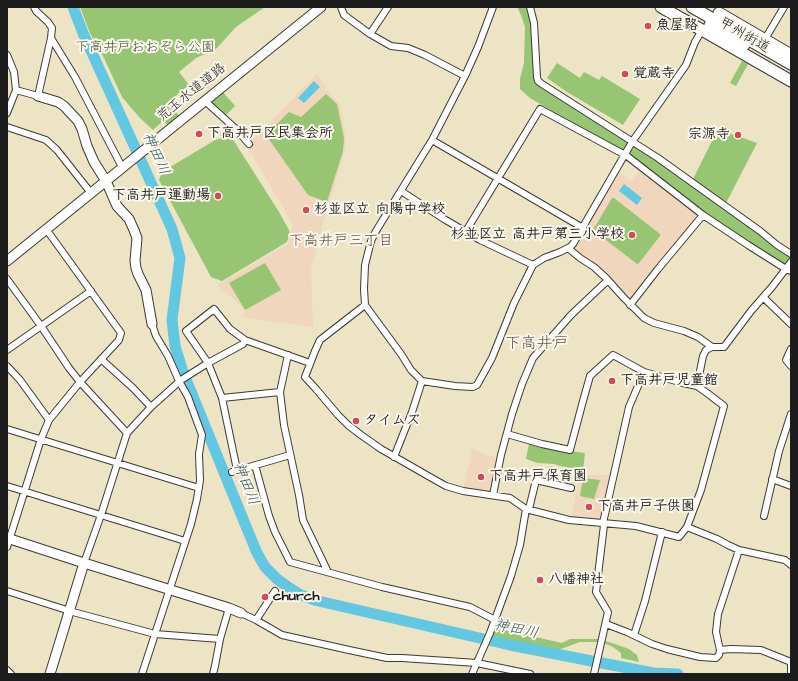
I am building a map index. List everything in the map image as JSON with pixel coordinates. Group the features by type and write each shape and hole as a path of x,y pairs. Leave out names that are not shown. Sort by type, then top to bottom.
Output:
{"highway":[{"name":"甲州街道","path":"661,7 791,81"},
{"path":"676,7 791,72"},
{"path":"692,7 791,64"},
{"name":"甲州街道","path":"708,7 791,55"}],"street":[{"path":"34,7 52,28 38,96"},
{"name":"荒玉水道道路","path":"7,261 321,7"},
{"path":"341,7 344,15 370,34 391,46 408,48 466,76"},
{"path":"370,34 388,7"},
{"path":"493,7 466,76 432,140 376,231 371,241 365,265 365,305 411,370 422,381 455,386 478,385 492,358 514,303 533,265 544,258 568,248 573,244 633,142 686,65 695,42 702,30"},
{"path":"530,7 534,23 538,81 669,165 791,254"},
{"path":"765,39 784,7"},
{"path":"51,38 75,77 122,167"},
{"path":"7,55 14,72 16,90 7,113"},
{"path":"16,90 58,102 64,106 78,121 94,162 106,180 116,206 129,220 134,230 137,238 135,261 136,268 146,290 152,324 156,336 168,356 188,397 202,435 199,454 200,480 191,524 142,674"},
{"path":"205,100 237,130 248,144"},
{"path":"466,231 540,110 625,155 703,215 788,270"},
{"path":"7,127 46,140 57,150 91,193"},
{"path":"432,140 583,228"},
{"path":"401,191 444,219 490,245 533,265"},
{"path":"630,305 703,215"},
{"path":"46,229 121,334 119,340 80,382 49,420 41,439 8,541 229,608 256,620 282,635 387,658 477,663 530,674"},
{"path":"568,248 594,267 644,318 654,323 684,331 698,337 712,346 724,347 751,311 788,270 791,262"},
{"path":"7,279 80,382 127,433"},
{"path":"493,495 501,455 512,414 533,358 571,315 608,280"},
{"path":"7,350 91,291"},
{"path":"763,297 791,324"},
{"path":"365,305 320,340 305,377 338,415 361,436 394,457 446,486 463,491 510,498 528,509 569,520 636,526 679,537 687,527 701,490 724,406 697,386 644,372 613,355 590,376 582,400 570,450 507,434"},
{"path":"290,455 234,471 222,398 208,363 186,331 214,309 230,329 245,340 310,363"},
{"path":"50,674 84,563 127,433 151,407 180,380 243,344 245,340"},
{"path":"697,386 703,356 706,350 712,346"},
{"path":"791,349 786,360 791,366"},
{"path":"288,356 280,392 284,425 299,495 302,520 327,570 326,572"},
{"path":"101,359 133,388 151,407"},
{"path":"7,366 20,380 49,420"},
{"path":"594,674 608,612 596,592 608,484 630,407 644,372"},
{"path":"394,457 412,412 422,381"},
{"path":"222,398 280,392"},
{"path":"764,516 779,451 791,414"},
{"path":"7,429 199,488"},
{"path":"255,465 269,516 290,562 470,607 495,620"},
{"path":"772,478 791,486"},
{"path":"472,674 490,634 511,576 536,480 571,488"},
{"path":"7,486 100,516 185,541"},
{"path":"687,527 739,550 785,560 791,565"},
{"path":"634,635 645,601 662,532"},
{"path":"606,624 667,649 700,657 716,658 719,655 720,650 716,632 718,614 739,550"},
{"path":"7,591 69,611 155,634 220,639"},
{"path":"256,620 275,591"},
{"path":"213,674 220,639 229,608"},
{"path":"720,650 761,650 791,662 791,674"},
{"path":"7,670 11,674"}],"shaded area":[{"name":"杉並区立 向陽中学校","path":"317,74 326,87 325,88 338,102 341,108 346,141 345,150 311,269 313,327 243,318 245,309 217,285 288,244 293,225 250,151 249,144"},
{"name":"杉並区立 高井戸第三小学校","path":"618,171 631,181 639,171 699,216 631,301 573,248"},
{"name":"下高井戸保育園","path":"472,448 483,454 499,458 492,494 463,488"},
{"path":"580,475 612,475 602,520 571,518"}],"green space":[{"name":"下高井戸おおぞら公園","path":"80,7 265,7 236,27 216,49 196,58 179,72 189,85 168,102 180,117 169,126 163,121 153,130 140,118 122,97 104,58 90,33"},
{"path":"517,7 527,7 529,12 533,34 537,82 631,141 624,153 530,98 520,89 520,79 524,63 525,27"},
{"path":"742,61 748,64 736,86 730,83"},
{"path":"557,63 580,78 584,72 599,80 602,76 640,99 623,125 567,92 547,78"},
{"path":"221,90 235,106 225,116 208,100"},
{"path":"326,94 337,104 344,138 343,151 327,202 308,195 266,135 289,112 301,117"},
{"path":"718,129 757,143 726,203 693,179"},
{"name":"下高井戸運動場","path":"225,137 232,138 290,232 287,242 222,281 211,277 159,180 162,172 215,140"},
{"path":"634,145 637,145 791,254 791,262 786,269 748,245 627,156"},
{"path":"612,198 660,234 660,236 637,264 593,230"},
{"path":"265,263 281,290 245,310 229,283"},
{"path":"529,443 548,448 585,453 583,470 554,464 538,463 526,459"},
{"path":"583,478 600,480 594,499 580,496"},
{"path":"495,628 562,643 570,639 598,639 629,649 637,655 639,662 621,658 621,653 606,644 597,642 580,642 558,650 491,636"}],"water":[{"path":"314,81 320,87 304,103 298,98"},
{"path":"624,184 642,198 637,205 619,191"}],"waterway":[{"name":"神田川","path":"73,7 83,33 172,229 180,258 172,320 175,346 183,372 257,553 265,567 288,587 299,594 314,600 510,645 653,673 678,674"}],"place":[{"name":"魚屋路","path":"648,26"},
{"name":"覚蔵寺","path":"625,74"},
{"name":"下高井戸区民集会所","path":"199,134"},
{"name":"宗源寺","path":"738,135"},
{"name":"下高井戸運動場","path":"218,196"},
{"name":"杉並区立 向陽中学校","path":"306,210"},
{"name":"杉並区立 高井戸第三小学校","path":"632,235"},
{"name":"下高井戸児童館","path":"612,381"},
{"name":"タイムズ","path":"356,421"},
{"name":"下高井戸保育園","path":"481,477"},
{"name":"下高井戸子供園","path":"589,507"},
{"name":"八幡神社","path":"540,580"},
{"name":"church","path":"265,597"}],"district":[{"name":"下高井戸三丁目","path":"341,242"},
{"name":"下高井戸","path":"537,345"}]}
